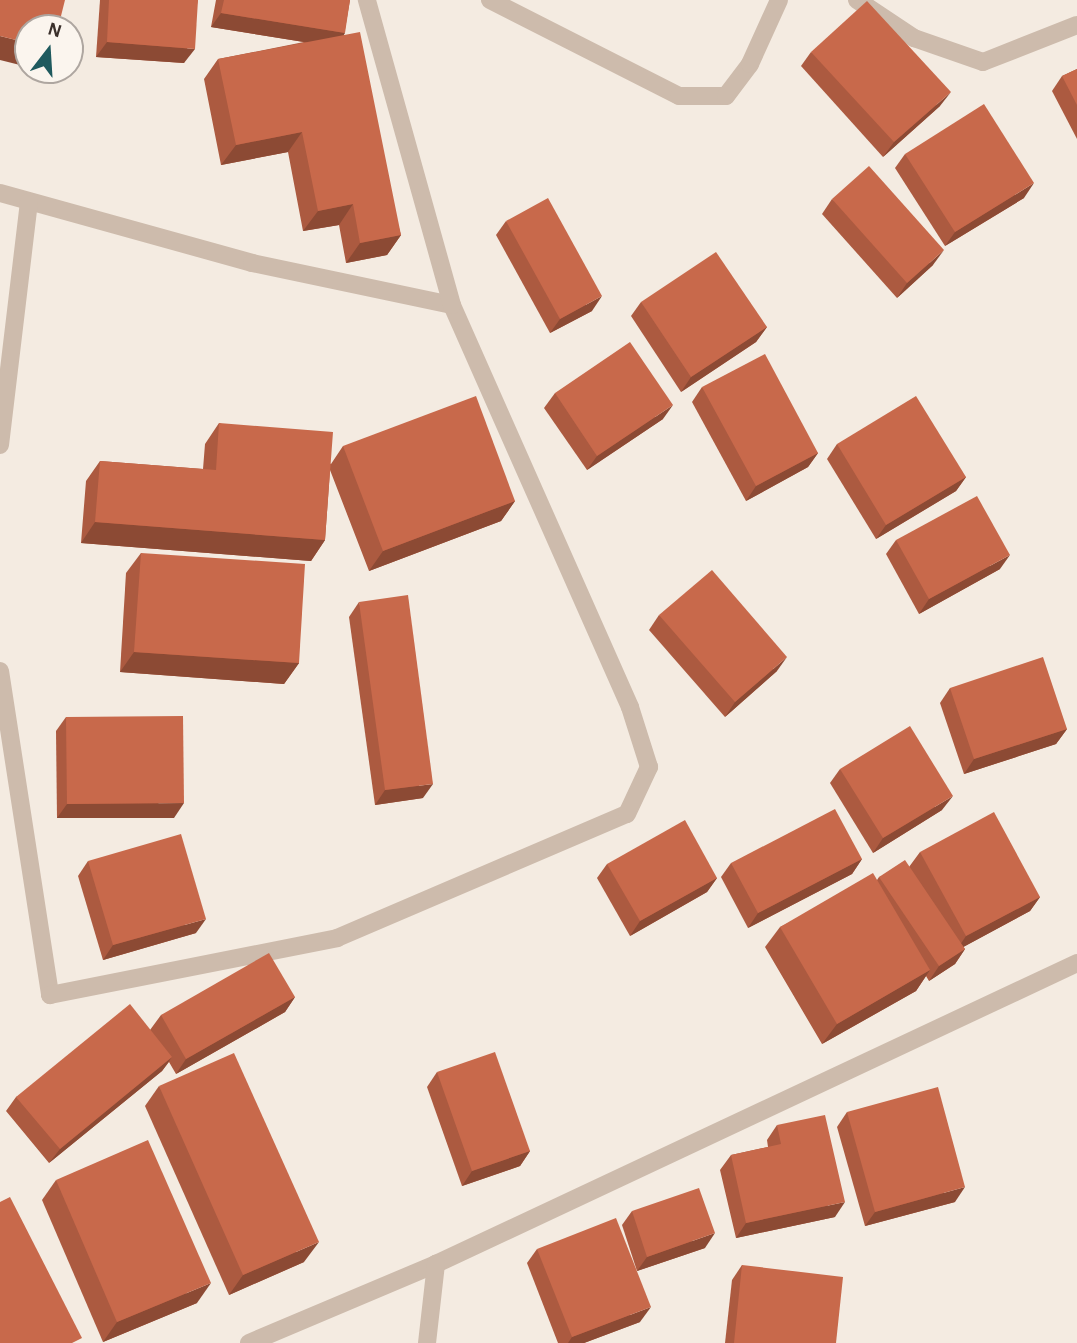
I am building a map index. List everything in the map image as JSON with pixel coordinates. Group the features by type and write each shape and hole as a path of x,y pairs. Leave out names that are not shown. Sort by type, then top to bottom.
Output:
{"street":[{"path":"0,671 50,995 337,937 627,814 649,767 630,707 452,305 367,0"},
{"path":"490,0 679,96 726,96 750,64 779,0"},
{"path":"857,0 915,38 983,62 1077,25"},
{"path":"0,193 252,264 452,305"},
{"path":"0,445 29,202"},
{"path":"249,1343 436,1264 1077,963"},
{"path":"427,1343 436,1264"}],"building":[{"path":"0,0 65,0 62,14 14,14 14,40 0,36"},
{"path":"109,0 198,0 195,49 107,42"},
{"path":"224,0 350,0 345,33 221,13"},
{"path":"867,1 951,92 894,142 811,52"},
{"path":"360,32 401,235 360,243 353,204 318,211 302,132 236,145 218,59"},
{"path":"1077,69 1077,105 1062,76"},
{"path":"984,104 1034,183 955,232 905,154"},
{"path":"869,166 944,250 907,283 832,199"},
{"path":"548,198 602,296 560,319 506,221"},
{"path":"716,252 767,327 691,377 641,302"},
{"path":"630,342 673,405 597,456 555,393"},
{"path":"765,354 818,453 756,486 702,387"},
{"path":"476,396 515,501 383,551 343,446"},
{"path":"916,396 966,477 886,525 837,444"},
{"path":"219,423 333,432 325,540 95,522 100,461 216,470"},
{"path":"977,496 1010,555 929,599 896,540"},
{"path":"141,553 305,564 299,663 134,652"},
{"path":"712,570 787,657 735,702 659,615"},
{"path":"408,595 433,784 385,790 359,602"},
{"path":"1043,657 1067,729 974,759 950,688"},
{"path":"183,716 184,803 67,804 66,717"},
{"path":"910,726 953,796 883,838 840,769"},
{"path":"835,809 862,859 758,913 731,863"},
{"path":"994,812 1040,897 966,936 920,852"},
{"path":"685,820 717,878 640,921 607,864"},
{"path":"181,834 206,919 113,945 88,861"},
{"path":"905,860 965,949 939,966 879,877"},
{"path":"873,873 930,970 837,1024 780,927"},
{"path":"269,953 295,997 186,1059 161,1015"},
{"path":"130,1004 172,1057 60,1149 16,1097"},
{"path":"495,1052 530,1151 472,1171 437,1072"},
{"path":"234,1053 319,1242 243,1275 159,1086"},
{"path":"938,1087 965,1187 875,1212 847,1112"},
{"path":"825,1115 845,1202 746,1223 731,1155 781,1144 777,1125"},
{"path":"148,1140 211,1283 117,1322 56,1180"},
{"path":"699,1188 715,1233 647,1257 632,1211"},
{"path":"10,1197 82,1338 72,1343 0,1343 0,1202"},
{"path":"616,1218 651,1307 572,1337 537,1249"},
{"path":"742,1265 843,1277 836,1343 734,1343"}]}
